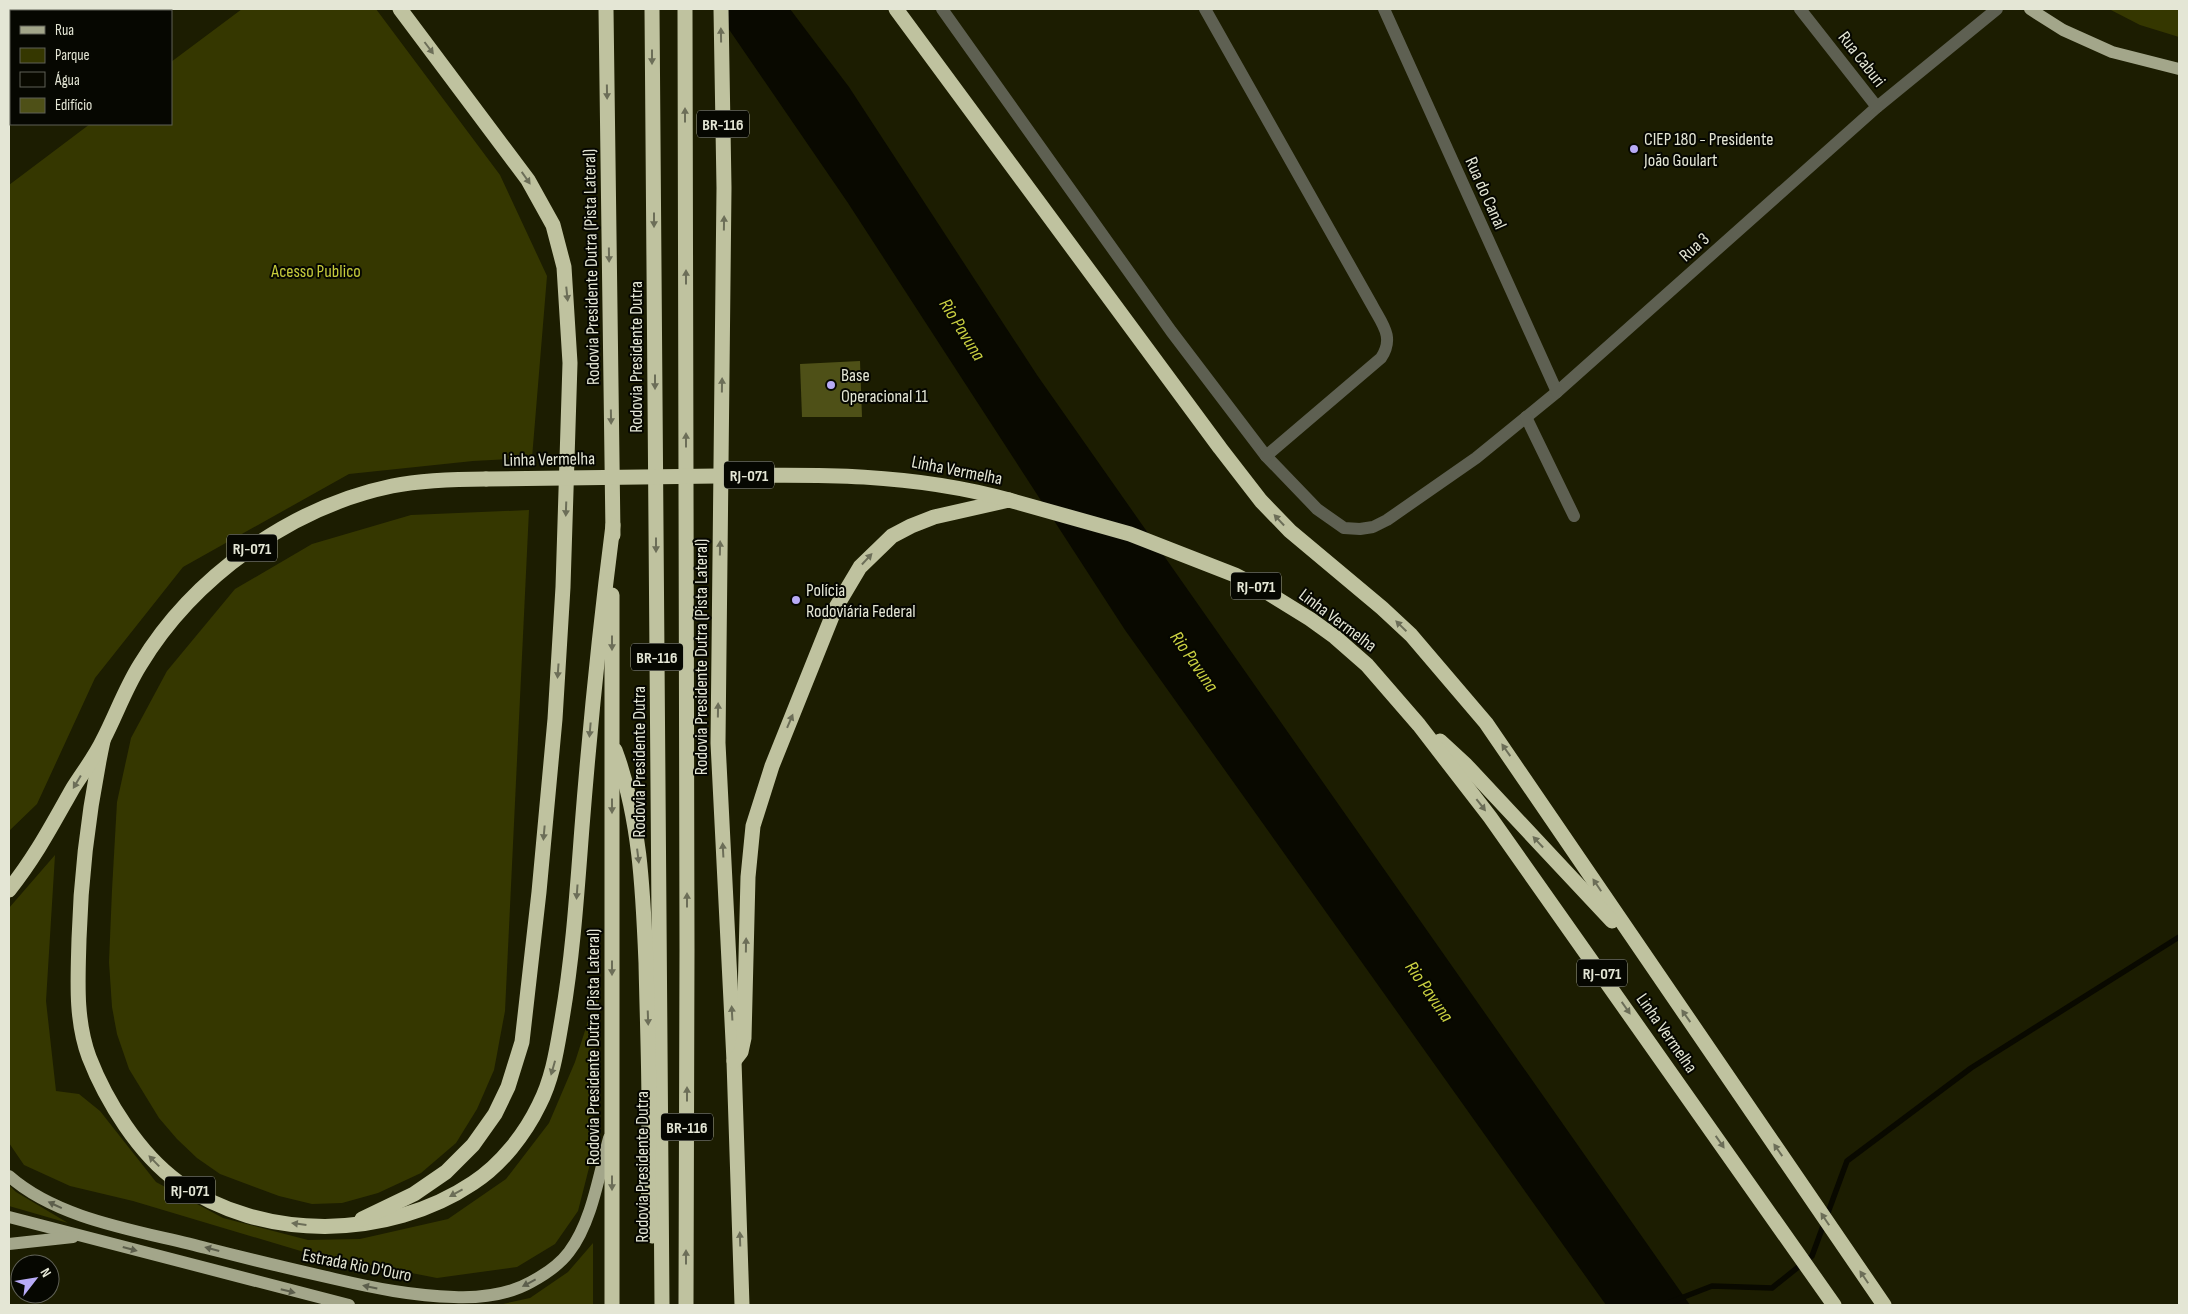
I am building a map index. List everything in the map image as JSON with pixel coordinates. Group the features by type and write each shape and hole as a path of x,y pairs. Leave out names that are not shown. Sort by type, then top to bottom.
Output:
{"highway":[{"path":"346,1226 414,1194 446,1172 473,1144 495,1114 515,1068 522,1042 539,892 555,719 563,587 570,363 568,305 560,246 553,225 528,180 400,9"},
{"name":"Rodovia Presidente Dutra (Pista Lateral)","path":"606,9 612,525 612,1305"},
{"name":"Rodovia Presidente Dutra","path":"652,9 662,1304"},
{"name":"Rodovia Presidente Dutra (Pista Lateral)","path":"721,9 724,188 718,742 734,1061 742,1305"},
{"path":"896,9 1249,486 1290,531 1382,608 1411,635 1486,723 1644,955"},
{"name":"BR-116","path":"685,11 686,1305"},
{"name":"Linha Vermelha","path":"103,741 132,678 159,637 204,587 249,550 309,515 392,486 425,482 486,479 805,474 868,476 948,485 1130,534 1208,563 1260,588 1335,637 1367,665 1387,686 1490,817 1834,1305"},
{"name":"RJ-071","path":"734,1061 740,1052 744,1038 750,847 753,826 772,766 835,609 860,567 892,536 910,526 958,510 1009,500"},
{"name":"RJ-071","path":"103,741 92,790 84,850 80,892 77,999 81,1028 88,1054 102,1086 137,1141 156,1164 181,1184 208,1200 238,1212 267,1220 306,1225 346,1226 386,1220 420,1209 448,1197 475,1182 523,1133 541,1102 554,1065 571,967 594,683 612,525"},
{"path":"1419,725 1466,765 1644,955"},
{"name":"RJ-071","path":"9,890 45,840 73,789 103,741"},
{"path":"612,741 625,777 634,824 645,916 651,1232 662,1304"},
{"name":"Linha Vermelha","path":"1644,955 1884,1305"}],"main road":[{"path":"2030,9 2063,30 2112,52 2179,69"},
{"name":"Estrada Rio D'Ouro","path":"9,1176 36,1196 61,1208 108,1223 274,1265 390,1291 454,1298 483,1296 513,1290 530,1283 568,1254 586,1222 612,1126"},
{"path":"9,1217 349,1305"},
{"path":"9,1244 83,1236"}],"street":[{"name":"Rua 3","path":"942,9 1171,331 1266,456 1317,509 1344,528 1360,529 1373,527 1410,505 1476,458 1556,392 1877,107 1997,9"},
{"path":"1205,9 1372,304 1387,334 1388,342 1380,358 1266,456"},
{"name":"Rua do Canal","path":"1384,9 1556,392"},
{"name":"Rua Caburi","path":"1800,9 1877,107"},
{"path":"1526,417 1574,516"}],"green space":[{"name":"Acesso Publico","path":"242,9 376,9 500,175 547,276 532,458 473,461 349,474 183,567 95,678 37,804 9,831 9,185 89,125 172,125 172,61"},
{"path":"2109,9 2179,9 2179,37 2140,25"},
{"path":"529,510 505,1011 494,1070 477,1109 456,1143 421,1173 378,1193 342,1203 312,1204 279,1196 220,1174 197,1158 159,1118 129,1069 117,1034 112,1007 109,962 112,890 117,802 131,738 167,671 235,589 312,544 411,515"},
{"path":"55,855 46,1001 56,1091 79,1094 100,1111 156,1182 223,1218 308,1240 360,1239 448,1219 506,1179 549,1123 575,1062 598,990 592,1156 578,1211 555,1244 517,1267 437,1278 304,1252 133,1201 70,1186 24,1165 9,1143 9,908"},
{"path":"9,1185 16,1192 68,1223 9,1206"},
{"path":"593,1243 593,1305 498,1305 530,1298 568,1272"}],"water":[{"name":"Rio Pavuna","path":"715,9 790,9 849,87 1037,375 1690,1305 1606,1305 1125,630 848,203"}],"building":[{"name":"Base Operacional 11","path":"860,361 862,417 802,417 800,364"}],"waterway":[{"path":"1663,1305 1712,1286 1772,1288 1812,1256 1847,1161 1971,1068 2179,937"}],"place":[{"name":"CIEP 180 - Presidente João Goulart","path":"1634,149"},
{"name":"Base Operacional 11","path":"831,385"},
{"name":"Polícia Rodoviária Federal","path":"796,600"}]}
